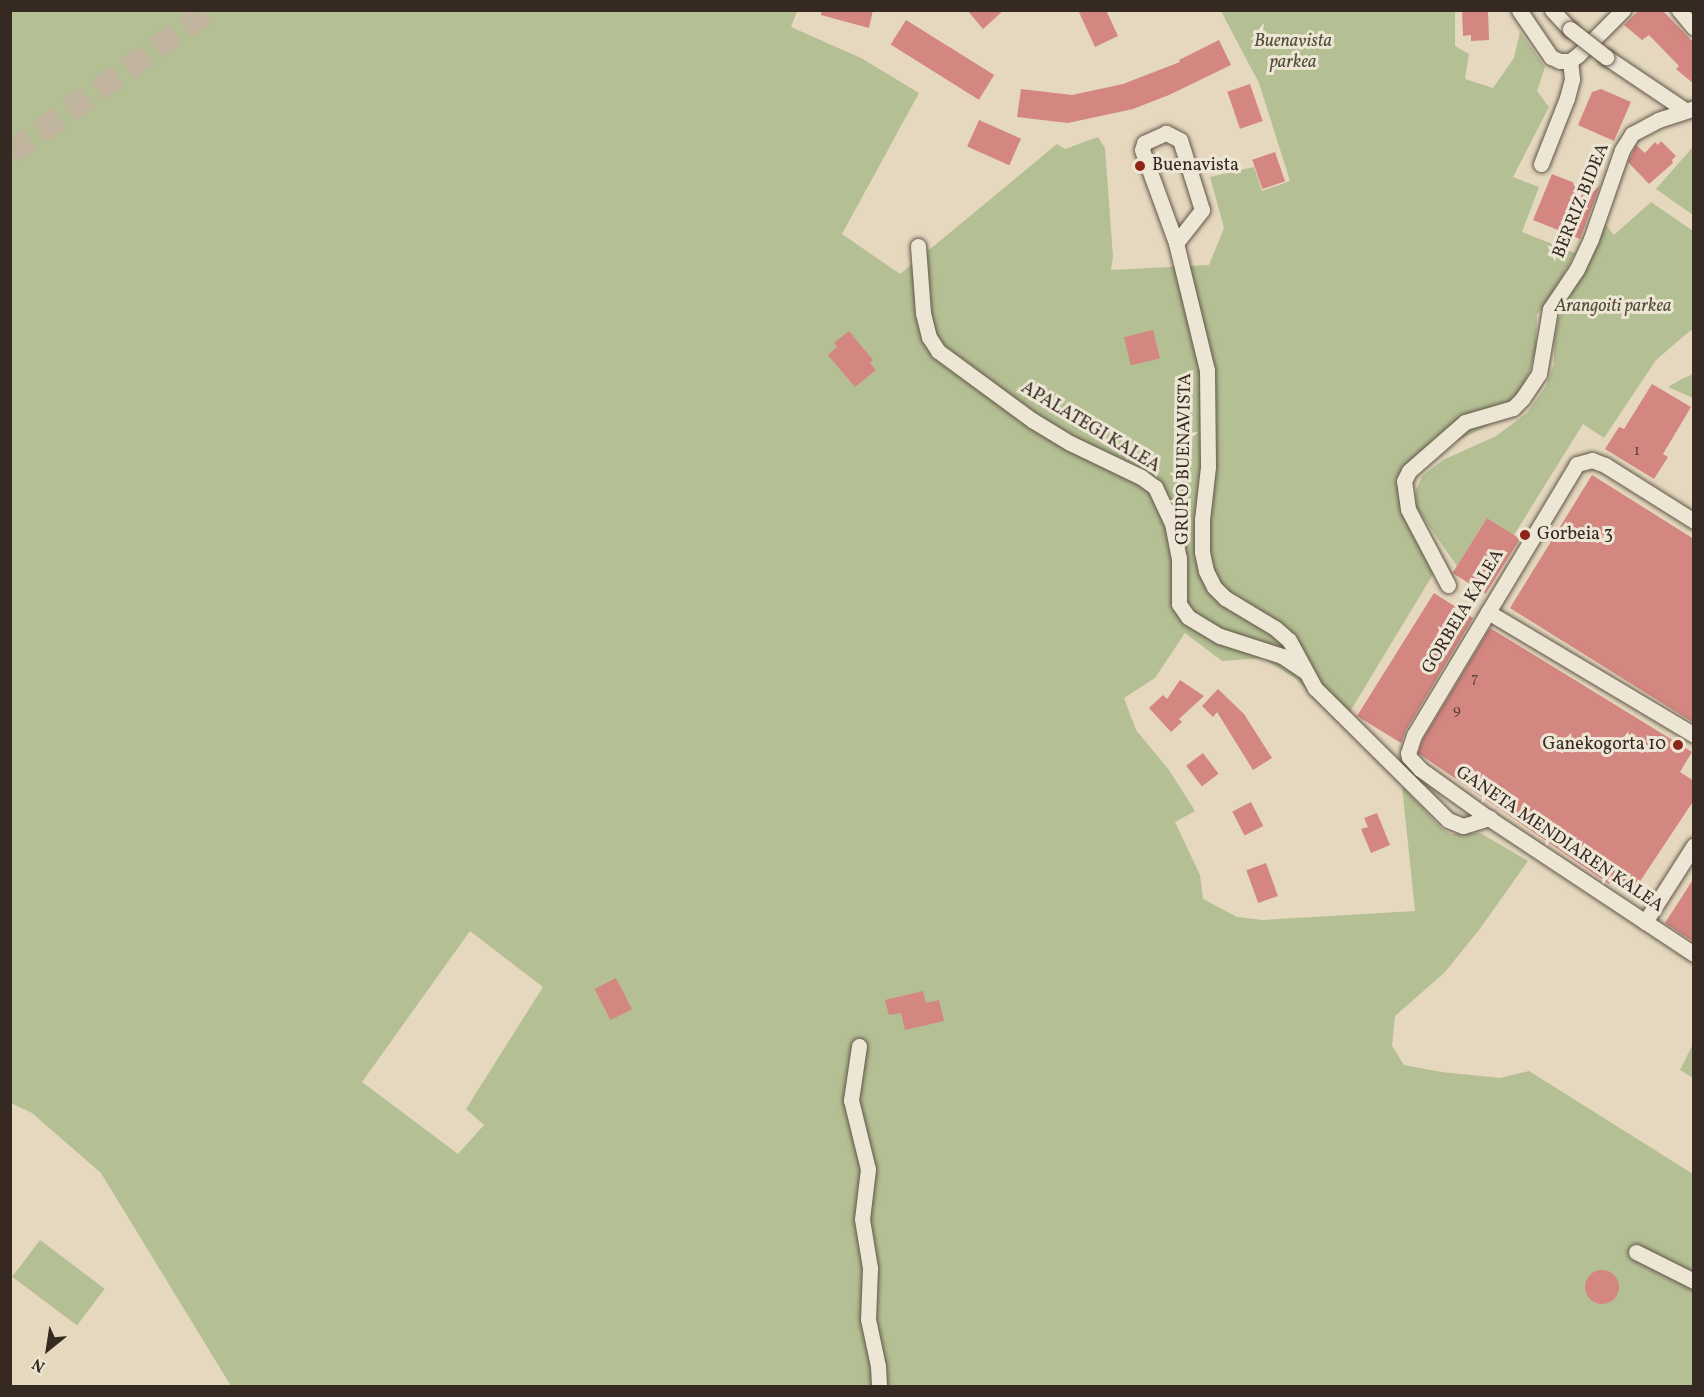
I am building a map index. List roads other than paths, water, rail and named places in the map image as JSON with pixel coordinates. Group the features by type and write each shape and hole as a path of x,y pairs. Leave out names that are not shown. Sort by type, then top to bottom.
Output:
{"street":[{"path":"1519,10 1551,57 1560,61 1570,61 1623,10"},
{"path":"1552,10 1606,57 1689,109"},
{"path":"1679,10 1694,28"},
{"path":"1541,164 1567,98 1572,79 1570,61"},
{"name":"BERRIZ BIDEA","path":"1448,585 1408,509 1404,481 1409,471 1465,422 1513,408 1522,399 1539,374 1550,309 1577,269 1591,239 1622,150 1632,134 1658,120 1689,109"},
{"name":"GRUPO BUENAVISTA","path":"1176,243 1202,210 1180,140 1166,133 1144,143 1142,150 1176,243 1207,370 1208,467 1202,520 1202,552 1206,571 1214,587 1226,598 1275,628 1289,640 1315,688 1448,820 1463,826 1490,818"},
{"name":"APALATEGI KALEA","path":"918,246 923,313 928,337 938,351 1032,420 1070,443 1141,477 1155,487 1172,523 1179,558 1179,604 1188,617 1220,636 1282,656 1304,671"},
{"name":"GORBEIA KALEA","path":"1408,753 1414,735 1577,464 1592,459 1605,465 1694,521"},
{"path":"1488,612 1694,735"},
{"name":"GANETA MENDIAREN KALEA","path":"1408,753 1420,769 1694,954"},
{"path":"1645,922 1694,845"},
{"path":"859,1046 850,1100 867,1169 862,1219 870,1268 868,1319 878,1366 879,1386"},
{"path":"1636,1252 1694,1281"}],"tunnel":[{"path":"10,153 209,10"}],"place":[{"name":"Buenavista","path":"1140,166"},
{"name":"Gorbeia 3","path":"1525,535"},
{"name":"Ganekogorta 10","path":"1678,745"}],"park label":[{"name":"Buenavista parkea","path":"1293,53"},
{"name":"Arangoiti parkea","path":"1613,307"}]}
